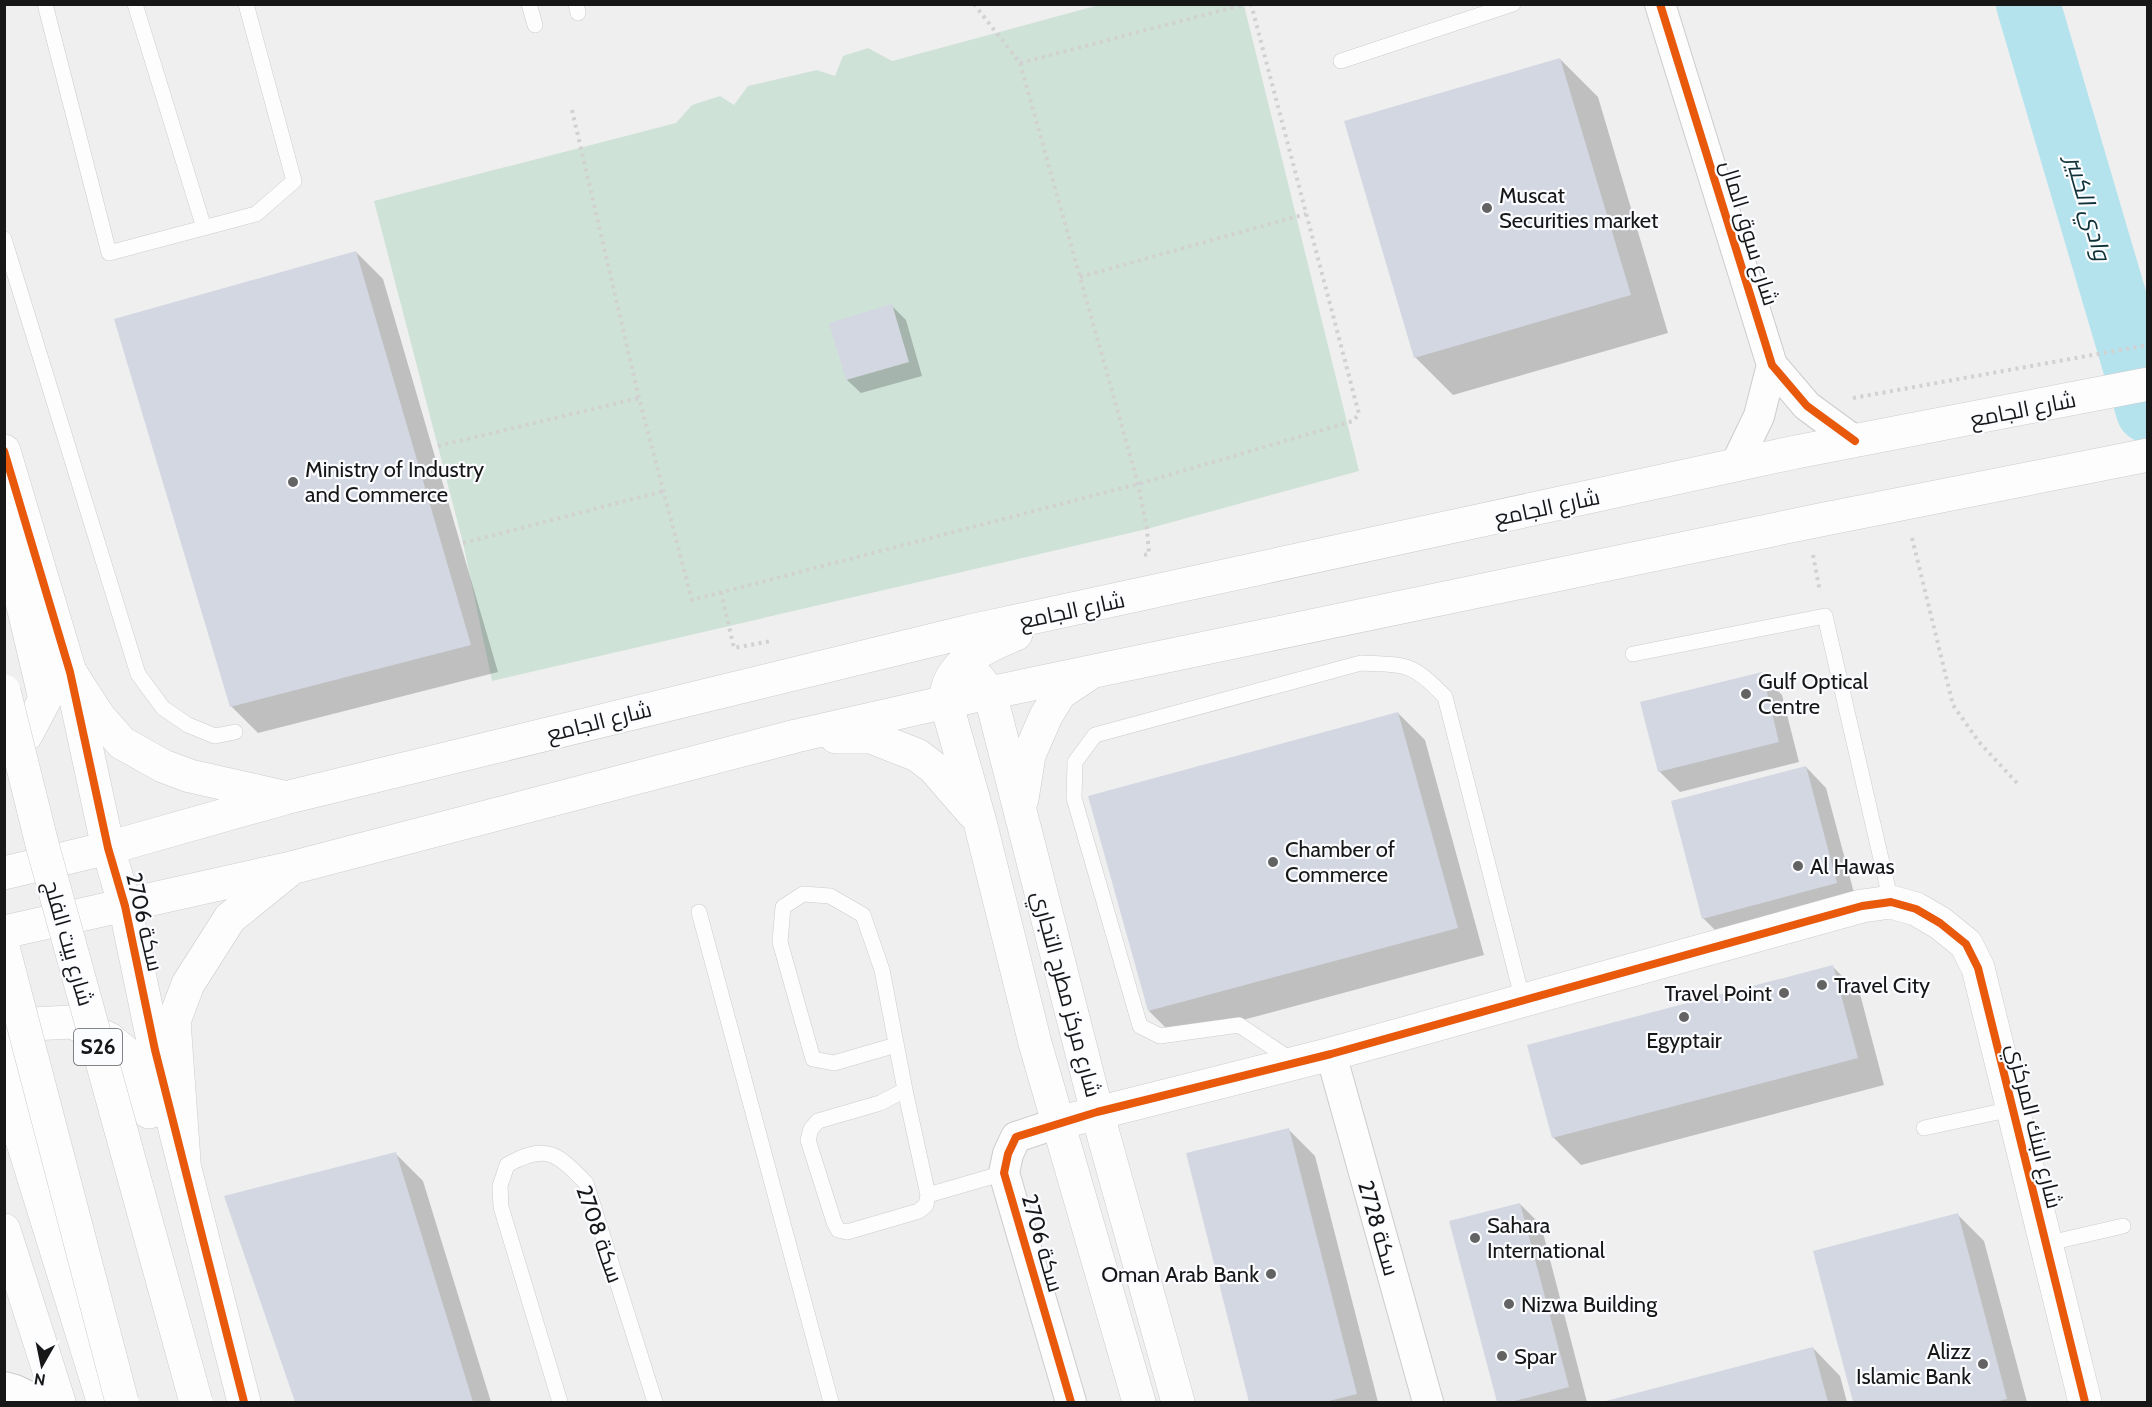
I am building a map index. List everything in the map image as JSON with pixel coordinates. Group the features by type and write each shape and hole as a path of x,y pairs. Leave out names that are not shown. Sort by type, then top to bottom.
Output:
{"main road":[{"name":"شارع الجامع","path":"4,873 108,848 285,798 907,647 1735,466 2148,384"},
{"path":"4,932 291,868 796,736 946,702 1815,521 2148,455"},
{"name":"سكة 2706","path":"6,470 70,672 108,848 125,906 155,1050 244,1402"},
{"path":"4,511 14,568 45,699 26,735 4,745"},
{"name":"شارع مركز مطرح التجاري","path":"1052,614 1021,632 989,646 962,665 952,673 945,693 1035,1042 1139,1402"},
{"name":"شارع مركز مطرح التجاري","path":"907,647 934,653 962,665 977,677 990,693 1097,1112 1178,1402"},
{"path":"70,672 99,717 122,743 164,766 190,776 285,798"},
{"path":"1019,812 1029,755 1046,717 1060,693 1093,672"},
{"name":"شارع بيت الفلج","path":"4,691 42,844 196,1402"},
{"path":"796,736 871,737 917,755 934,768 980,822"},
{"path":"184,1161 174,1021 188,984 230,918 291,868"},
{"path":"1058,1123 1331,1054 1862,906 1891,902"},
{"name":"شارع البنك المركزي","path":"1891,902 1916,909 1940,923 1965,944 1978,968 2085,1402"},
{"path":"4,951 122,1402"},
{"path":"4,1074 12,1042 32,1024 72,1022 109,1039 133,1059 184,1228 207,1253"},
{"path":"4,1082 102,1402"},
{"path":"5,1231 60,1402"}],"street":[{"name":"شارع سوق المال","path":"1660,4 1772,364 1807,406 1855,441"},
{"path":"1735,466 1759,416 1772,364"},
{"name":"سكة 2728","path":"1331,1054 1428,1402"},
{"name":"سكة 2706","path":"1058,1123 1016,1137 1008,1155 1004,1173 1071,1402"},
{"path":"4,1387 40,1402"}],"lane":[{"path":"45,4 109,254 256,214 294,182 246,4"},
{"path":"135,4 204,228"},
{"path":"529,4 535,25"},
{"path":"1341,61 1513,4"},
{"path":"4,239 138,674 163,708 188,725 215,736 235,732"},
{"path":"1633,654 1825,616 1891,902"},
{"path":"1296,1063 1239,1025 1160,1036 1140,1026 1074,798 1075,762 1095,735 1360,663 1403,664 1425,676 1444,698 1523,1001"},
{"path":"896,1045 834,1064 813,1059 780,942 783,907 803,894 830,896 863,915 882,970 928,1195 926,1205 919,1211 848,1232 838,1230 808,1140 811,1129 818,1121 880,1103 905,1090"},
{"path":"699,912 831,1402"},
{"path":"1924,1128 2012,1109"},
{"name":"سكة 2708","path":"560,1402 501,1207 500,1186 507,1165 525,1155 551,1153 569,1165 586,1183 654,1402"},
{"path":"928,1195 1004,1173"},
{"path":"2045,1244 2123,1226"}],"path":[{"path":"974,4 1020,63 1138,484 1147,529 1149,554 1137,556"},
{"path":"1020,63 1246,4"},
{"path":"572,110 639,398 692,600 1138,484 1357,418 1359,414 1251,4"},
{"path":"1080,277 1306,214"},
{"path":"1807,406 2148,345"},
{"path":"438,446 639,398"},
{"path":"463,543 664,491"},
{"path":"1911,534 1953,705 1979,742 2016,783"},
{"path":"1813,552 1825,616"},
{"path":"721,592 734,648 780,639"}],"green space":[{"path":"1099,5 1244,5 1359,471 1147,529 492,681 463,543 374,201 676,123 692,105 720,96 734,105 748,86 817,70 835,76 843,56 868,48 892,61"}],"building":[{"name":"Muscat Securities market","path":"1560,58 1631,295 1414,358 1344,121"},
{"name":"Ministry of Industry and Commerce","path":"356,251 471,645 230,707 114,319"},
{"path":"892,304 909,362 846,380 829,323"},
{"path":"1762,672 1779,742 1658,772 1640,702"},
{"name":"Chamber of Commerce","path":"1398,712 1458,928 1148,1011 1088,796"},
{"path":"1806,766 1837,883 1702,919 1671,801"},
{"path":"1833,965 1858,1058 1552,1138 1527,1045"},
{"name":"Oman Arab Bank","path":"1289,1128 1357,1394 1325,1402 1249,1402 1186,1153"},
{"path":"396,1152 473,1402 295,1402 224,1196"},
{"name":"Nizwa Building","path":"1520,1203 1569,1387 1511,1402 1497,1402 1449,1221"},
{"path":"1958,1213 2007,1399 1994,1402 1853,1402 1813,1251"},
{"path":"1813,1347 1828,1402 1602,1402"}],"waterway":[{"name":"وادي الكبير","path":"2028,4 2148,411"}],"cycle path":[{"path":"1660,4 1772,365 1807,406 1855,441"},
{"path":"4,451 70,672 108,848 125,906 155,1050 244,1402"},
{"path":"1071,1402 1004,1173 1008,1154 1016,1137 1097,1112 1331,1054 1862,906 1891,902 1916,909 1940,923 1966,944 1978,968 2085,1402"}],"place":[{"name":"Muscat Securities market","path":"1487,208"},
{"name":"Ministry of Industry and Commerce","path":"293,482"},
{"name":"Gulf Optical Centre","path":"1746,694"},
{"name":"Chamber of Commerce","path":"1273,862"},
{"name":"Al Hawas","path":"1798,866"},
{"name":"Travel City","path":"1822,985"},
{"name":"Travel Point","path":"1784,993"},
{"name":"Egyptair","path":"1684,1017"},
{"name":"Sahara International","path":"1475,1238"},
{"name":"Oman Arab Bank","path":"1271,1274"},
{"name":"Nizwa Building","path":"1509,1304"},
{"name":"Spar","path":"1502,1356"},
{"name":"Alizz Islamic Bank","path":"1983,1364"}]}
